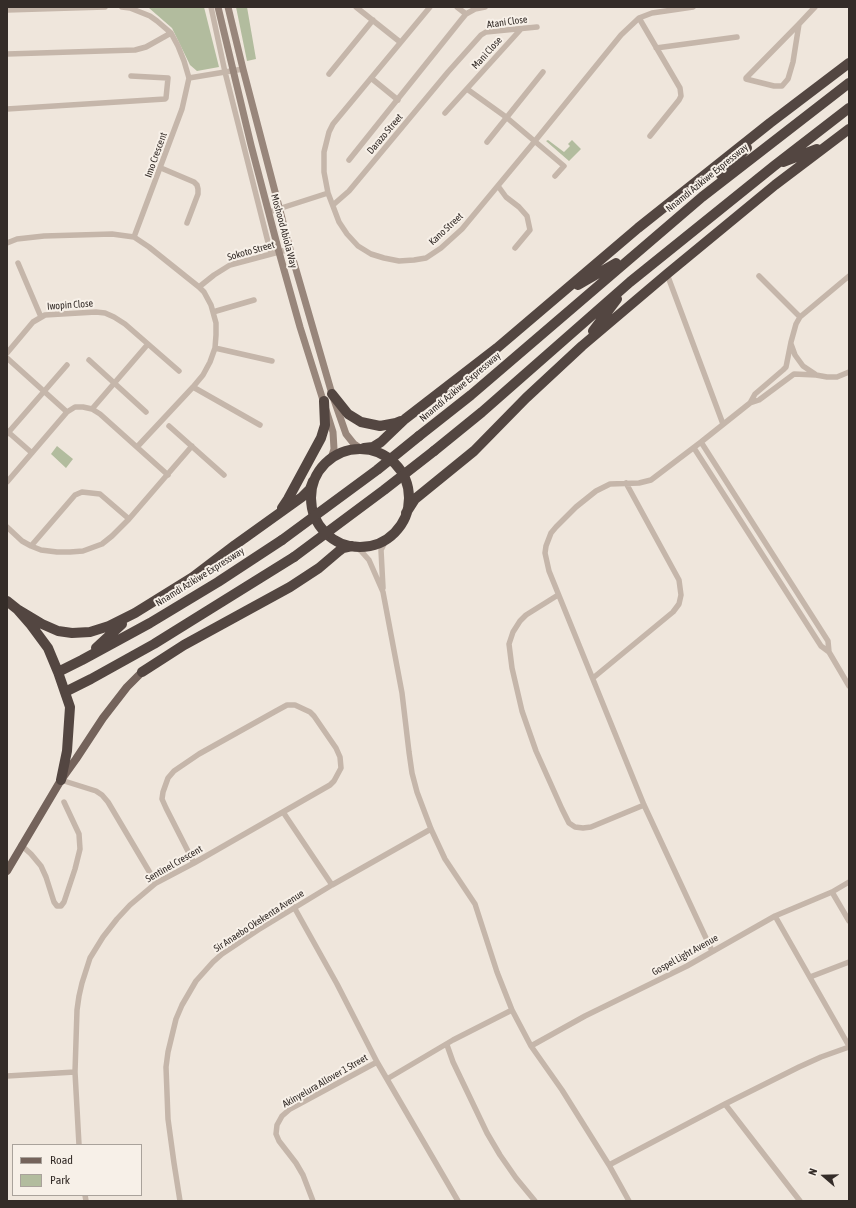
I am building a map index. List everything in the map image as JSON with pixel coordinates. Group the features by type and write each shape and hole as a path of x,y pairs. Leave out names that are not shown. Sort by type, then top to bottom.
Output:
{"highway":[{"name":"Nnamdi Azikiwe Expressway","path":"362,448 377,445 405,419 480,362 638,228 770,123 849,63"},
{"name":"Nnamdi Azikiwe Expressway","path":"58,672 150,623 218,582 282,540 377,470 476,390 702,197 849,83"},
{"path":"65,692 154,644 294,557 361,508 434,452 482,412 630,282 774,166 849,108"},
{"path":"702,197 770,123"},
{"path":"406,513 409,501 408,488 404,476 397,465 388,457 376,451 362,448 340,452 324,464 313,481 311,503 313,513 317,523 324,532 342,544 367,546 380,543 400,526 415,499 474,451 526,398 582,346 775,185 849,129"},
{"path":"774,166 828,145"},
{"path":"558,297 637,251"},
{"path":"582,346 630,282"},
{"path":"328,398 361,422 380,426 396,423 405,419"},
{"path":"274,517 288,499 321,438 325,425 328,398"},
{"name":"Nnamdi Azikiwe Expressway","path":"135,613 193,577 302,497 310,489 313,481"},
{"path":"142,672 184,645 290,587 319,568 343,548 353,546"},
{"path":"7,601 42,624 58,631 72,633 90,632 109,626 135,613"},
{"path":"17,609 48,648 70,707 66,751 61,780"},
{"path":"82,660 135,613"}],"main road":[{"name":"Moshood Abiola Way","path":"218,7 279,252 300,327 328,398 346,434 354,444 362,448"},
{"name":"Moshood Abiola Way","path":"228,7 328,398 334,438 334,449 331,458"},
{"path":"7,870 61,780 103,718 142,672"}],"street":[{"path":"7,10 105,7"},
{"name":"Imo Crescent","path":"122,7 130,8 150,16 170,33 184,60 189,78 182,109 134,237"},
{"path":"211,7 225,72 271,254"},
{"path":"356,7 400,42"},
{"name":"Kano Street","path":"430,7 333,124 329,132 324,152 324,172 328,194 339,222 347,234 358,246 371,254 399,261 426,258 441,248 462,228 621,35 639,18 652,13 693,7"},
{"path":"457,7 466,14"},
{"path":"349,160 466,14 475,9 485,7"},
{"path":"799,24 793,62 788,79 782,86 774,86 748,80 746,78 815,7"},
{"path":"639,18 680,88 681,96 650,136"},
{"path":"329,74 373,20"},
{"name":"Atani Close","path":"448,72 481,35 486,32 536,27"},
{"name":"Mani Close","path":"445,113 520,29"},
{"path":"7,54 135,50 146,47 170,33"},
{"path":"656,48 737,37"},
{"path":"189,78 243,69"},
{"name":"Darazo Street","path":"333,205 349,191 448,72"},
{"path":"487,142 542,72"},
{"path":"7,109 166,98 168,78 131,76"},
{"path":"371,78 398,100"},
{"path":"467,89 506,117 564,166 555,176"},
{"path":"161,168 194,182 197,185 198,194 187,223"},
{"path":"498,186 506,197 519,206 527,216 530,230 515,248"},
{"path":"269,212 328,194"},
{"path":"7,242 22,238 44,236 112,234 134,237 199,286 207,298 216,322 215,348 210,362 203,375 137,447"},
{"name":"Sokoto Street","path":"199,286 230,265 290,249"},
{"path":"18,263 41,317"},
{"path":"667,274 723,424"},
{"path":"759,276 800,317"},
{"path":"750,403 755,394 784,370 796,324 800,317 849,276"},
{"path":"213,312 254,300"},
{"name":"Iwopin Close","path":"7,353 33,322 41,317 52,314 96,312 105,313 125,324 179,370"},
{"path":"791,342 795,355 803,366 816,375"},
{"path":"92,409 148,344"},
{"path":"215,348 272,361"},
{"path":"7,358 67,412"},
{"path":"89,360 146,412"},
{"path":"32,453 8,432 67,365"},
{"path":"712,951 644,805 558,595 549,571 545,553 546,546 551,533 576,507 596,491 610,484 645,483 651,480 750,403 759,400 794,374 837,377 849,372"},
{"path":"192,387 260,425"},
{"path":"7,482 67,412 75,407 92,409 168,475"},
{"path":"169,426 224,475"},
{"path":"701,442 828,641 829,652"},
{"path":"7,527 22,541 41,550 70,552 83,550 102,544 130,519 192,446"},
{"path":"694,448 821,646 829,652 849,686"},
{"path":"593,678 673,612 679,604 681,595 679,580 626,483"},
{"path":"31,546 75,495 82,492 100,494 130,519"},
{"path":"390,536 381,550 383,592 402,693 412,773 417,792 431,830 445,858 475,904 497,972 512,1010 531,1046 562,1090 609,1165 629,1201"},
{"path":"353,546 361,551 369,560 383,592"},
{"path":"558,595 520,621 513,632 509,644 512,668 521,704 536,751 565,816 569,823 575,827 591,827 644,805"},
{"path":"794,604 802,599"},
{"name":"Sentinel Crescent","path":"79,1144 75,1049 79,996 90,958 117,919 130,905 156,883 194,863 330,785 337,777 341,768 340,757 336,748 310,712 295,705 287,706 276,711 185,763 174,771 168,778 162,799 194,863"},
{"path":"61,780 96,791 102,795 108,802 156,883"},
{"path":"21,845 41,866 54,902 57,906 61,906 64,902 80,849 79,834 64,802"},
{"path":"283,812 332,885"},
{"name":"Sir Anaebo Okekenta Avenue","path":"180,1201 168,1119 166,1074 168,1052 176,1019 182,1005 196,981 222,954 294,907 431,830"},
{"name":"Gospel Light Avenue","path":"531,1046 585,1016 687,966 775,916 832,892 849,882"},
{"path":"832,892 849,921"},
{"path":"294,907 337,984 377,1062 458,1201"},
{"path":"609,1165 725,1104 821,1057 849,1046 775,916"},
{"path":"810,977 849,962"},
{"path":"387,1079 447,1045 453,1040 512,1010"},
{"path":"447,1045 453,1062 487,1133 516,1178 535,1201"},
{"name":"Akinyelura Allover 1 Street","path":"313,1201 299,1169 279,1141 276,1134 277,1125 282,1116 290,1109 377,1062"},
{"path":"7,1076 75,1072"},
{"path":"725,1104 800,1201"}],"green space":[{"path":"149,7 204,7 219,67 197,71 190,65 172,28"},
{"path":"236,7 247,7 256,59 247,61"},
{"path":"548,140 564,152 570,146 568,144 572,140 581,149 569,161 546,141"},
{"path":"57,446 73,459 66,468 51,454"}]}
